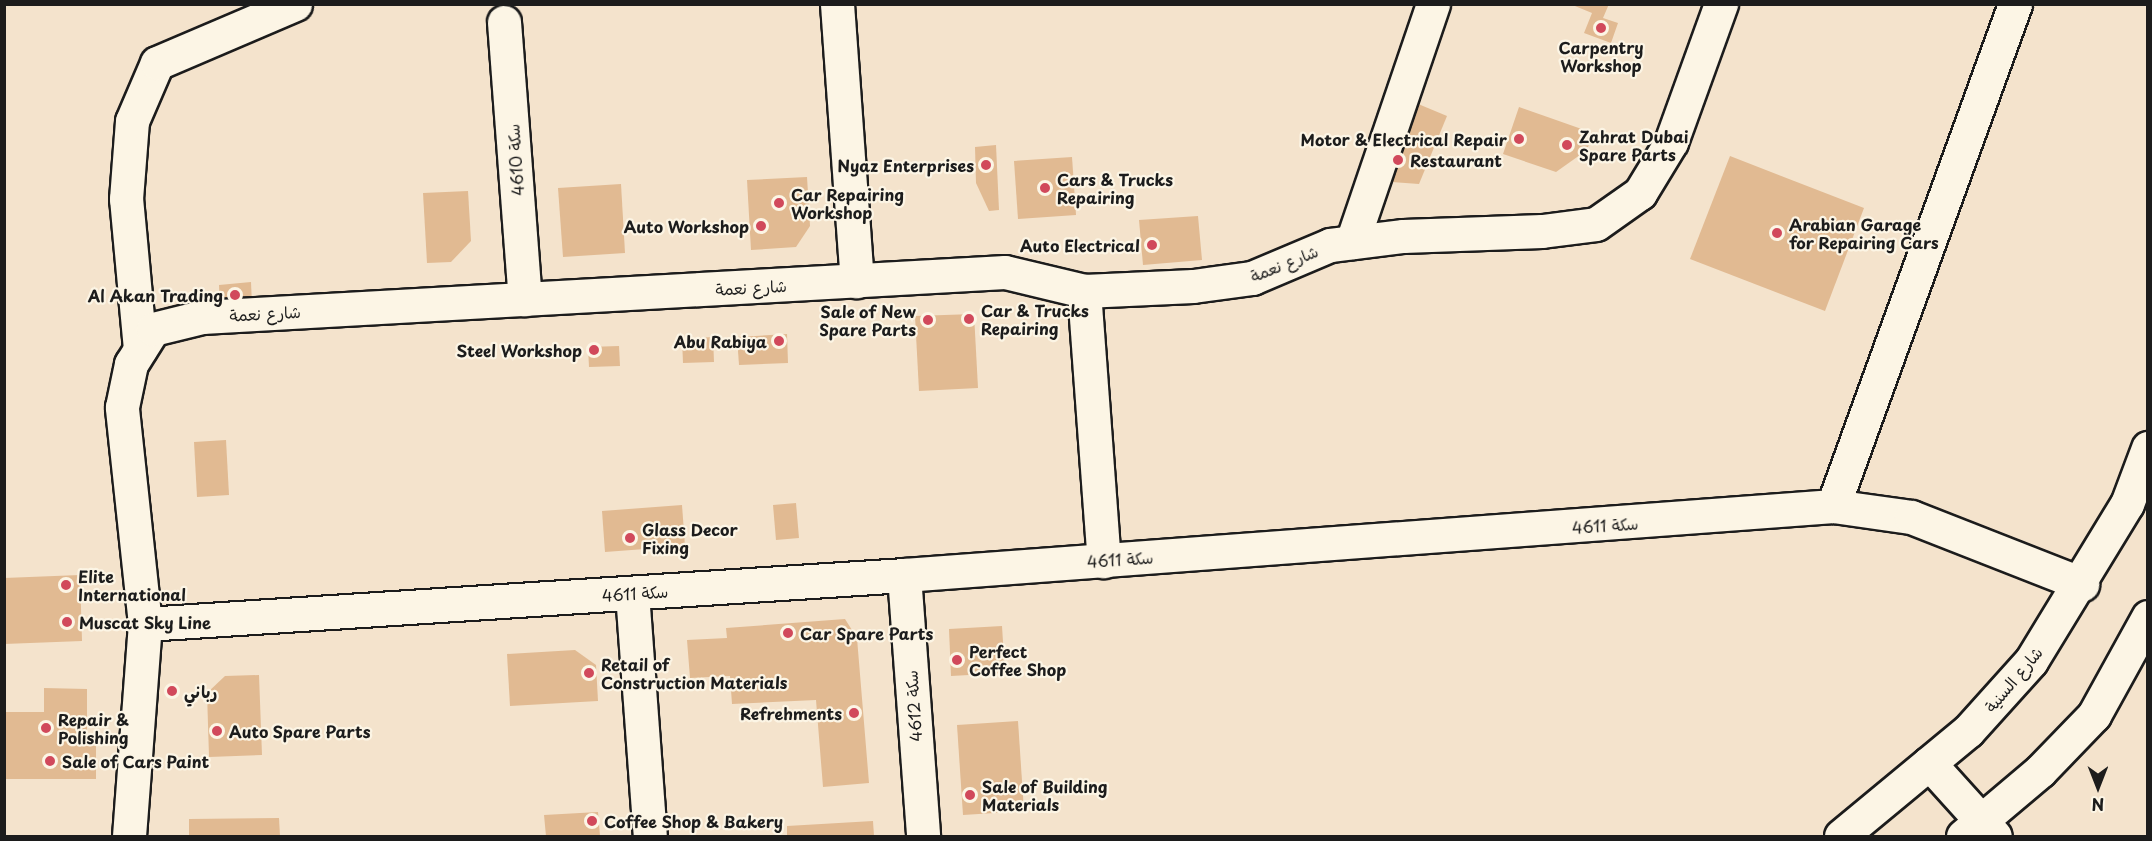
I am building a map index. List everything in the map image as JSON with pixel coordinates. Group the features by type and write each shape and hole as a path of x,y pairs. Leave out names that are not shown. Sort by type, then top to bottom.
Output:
{"street":[{"path":"140,349 126,199 132,121 144,92 158,63 295,4"},
{"path":"837,4 857,281"},
{"path":"1352,242 1433,4"},
{"name":"شارع نعمة","path":"129,837 145,624 122,407 131,364 153,329 202,317 1005,272 1084,291 1252,278 1330,245 1352,242 1403,236 1542,231 1596,224 1640,193 1671,142 1721,4"},
{"path":"1833,506 2015,4"},
{"name":"سكة 4610","path":"504,22 525,299"},
{"path":"1084,291 1104,561"},
{"name":"شارع السنية","path":"1841,837 1968,731 2031,662 2082,584 2127,504 2147,449"},
{"name":"سكة 4611","path":"145,624 904,575 1833,506 1911,517 2082,584"},
{"name":"سكة 4612","path":"904,575 922,837"},
{"path":"632,593 650,837"},
{"path":"1929,763 1980,832 2094,715 2148,616"}],"shaded area":[{"path":"5,5 2147,5 2147,836 5,836"}],"building":[{"name":"Carpentry Workshop","path":"1570,4 1609,4 1603,18 1618,23 1611,43 1584,33 1592,13"},
{"path":"1411,101 1447,116 1419,184 1378,181"},
{"path":"1519,107 1593,133 1587,150 1556,172 1503,154"},
{"name":"Nyaz Enterprises","path":"996,145 999,210 989,211 976,183 975,147"},
{"name":"Arabian Garage for Repairing Cars","path":"1730,156 1864,208 1825,311 1690,259"},
{"name":"Cars & Trucks Repairing","path":"1072,157 1076,215 1018,219 1014,161"},
{"name":"Car Repairing Workshop","path":"807,177 810,226 796,247 751,250 747,180"},
{"path":"621,184 625,253 563,257 558,188"},
{"path":"468,191 471,241 451,262 427,263 423,193"},
{"path":"1198,216 1202,260 1143,265 1139,220"},
{"name":"Al Akan Trading","path":"251,282 252,305 220,306 219,285"},
{"path":"974,314 978,388 919,391 915,316"},
{"path":"787,334 788,363 739,365 737,337"},
{"path":"713,337 714,362 683,363 682,339"},
{"path":"619,346 620,366 589,367 588,347"},
{"path":"226,440 229,495 197,497 194,442"},
{"path":"796,503 799,538 776,540 773,505"},
{"path":"682,505 685,546 605,552 602,511"},
{"path":"80,575 82,641 4,644 4,578"},
{"path":"845,619 857,638 869,783 823,787 816,700 732,704 730,676 690,678 687,640 727,638 726,628"},
{"path":"1002,626 1005,673 951,676 949,629"},
{"path":"575,650 596,665 598,701 510,706 507,654"},
{"path":"259,675 262,755 209,757 207,693 225,676"},
{"path":"44,688 87,689 87,743 96,743 96,779 4,779 4,712 44,712"},
{"path":"1018,721 1024,811 963,815 957,725"},
{"path":"598,812 600,836 546,836 544,815"},
{"path":"279,818 280,836 189,836 189,819"},
{"path":"873,821 874,836 787,836 787,826"}],"place":[{"name":"Carpentry Workshop","path":"1601,28"},
{"name":"Motor & Electrical Repair","path":"1519,139"},
{"name":"Zahrat Dubai Spare Parts","path":"1567,145"},
{"name":"Restaurant","path":"1398,160"},
{"name":"Nyaz Enterprises","path":"986,165"},
{"name":"Cars & Trucks Repairing","path":"1045,188"},
{"name":"Car Repairing Workshop","path":"779,203"},
{"name":"Auto Workshop","path":"761,226"},
{"name":"Arabian Garage for Repairing Cars","path":"1777,233"},
{"name":"Auto Electrical","path":"1152,245"},
{"name":"Al Akan Trading","path":"235,295"},
{"name":"Car & Trucks Repairing","path":"969,319"},
{"name":"Sale of New Spare Parts","path":"928,320"},
{"name":"Abu Rabiya","path":"779,341"},
{"name":"Steel Workshop","path":"594,350"},
{"name":"Glass Decor Fixing","path":"630,538"},
{"name":"Elite International","path":"66,585"},
{"name":"Muscat Sky Line","path":"67,622"},
{"name":"Car Spare Parts","path":"788,633"},
{"name":"Perfect Coffee Shop","path":"957,660"},
{"name":"Retail of Construction Materials","path":"589,673"},
{"name":"رباني","path":"172,691"},
{"name":"Refrehments","path":"854,713"},
{"name":"Repair & Polishing","path":"46,728"},
{"name":"Auto Spare Parts","path":"217,731"},
{"name":"Sale of Cars Paint","path":"50,761"},
{"name":"Sale of Building Materials","path":"970,795"},
{"name":"Coffee Shop & Bakery","path":"592,821"}]}
